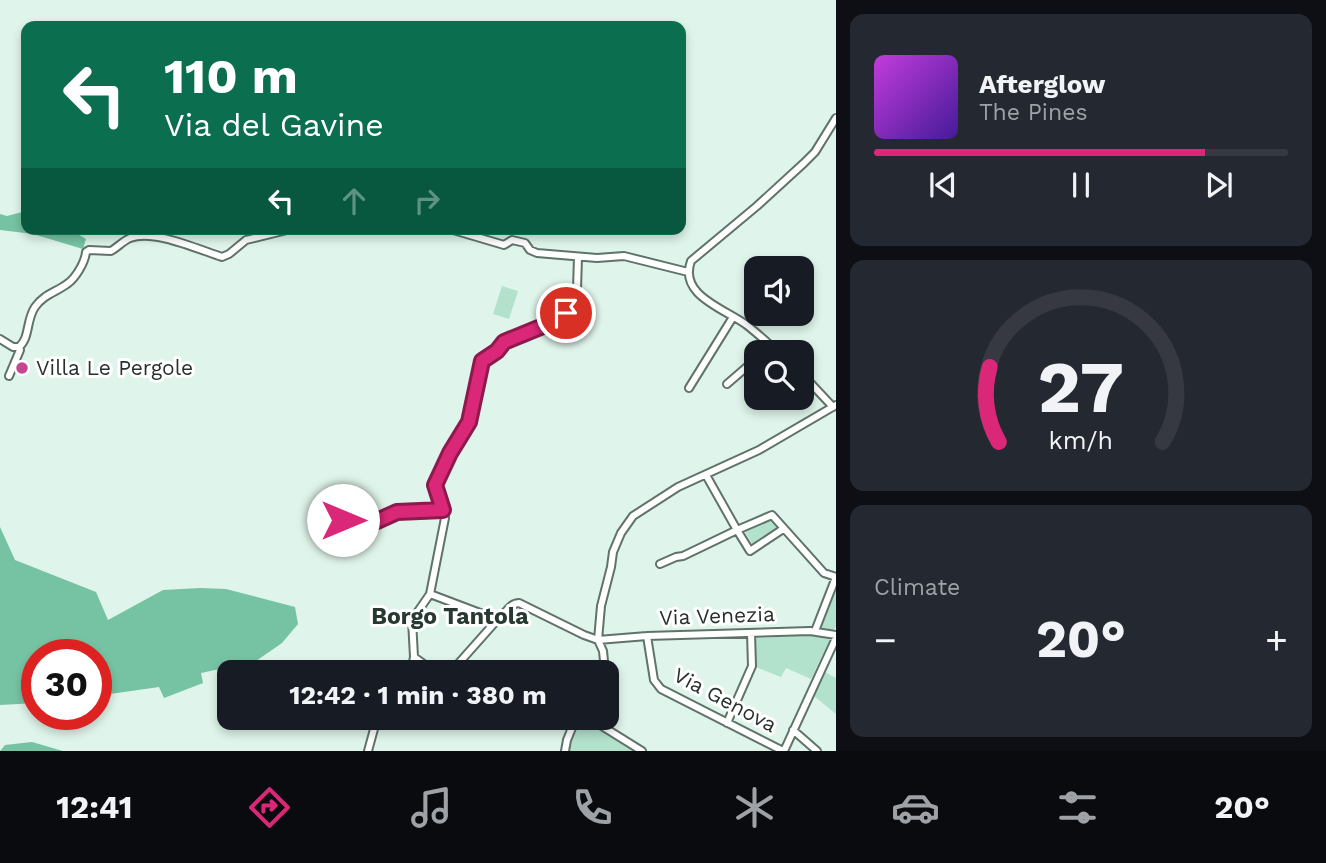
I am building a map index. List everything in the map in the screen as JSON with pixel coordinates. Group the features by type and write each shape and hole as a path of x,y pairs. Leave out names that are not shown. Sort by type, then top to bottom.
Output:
{"street":[{"path":"764,340 747,325 694,290 688,272 691,261 804,163 815,152 836,118"},
{"path":"9,376 19,347 24,342 34,307 71,281 89,250 111,251 132,237 145,236 165,239 222,257 250,238 267,235"},
{"path":"470,235 504,245 512,240 525,243 530,250 537,253 578,257 624,256 688,272"},
{"path":"413,660 412,620 430,594 445,518 435,485 469,422 482,361 497,351 504,342 548,324 566,313 577,289 578,257"},
{"path":"689,388 733,317"},
{"path":"0,339 13,347 19,347"},
{"path":"727,384 744,369"},
{"path":"604,660 598,639 601,606 613,552 621,533 633,516 678,487 759,450 835,406 814,386"},
{"path":"706,475 750,551 783,529"},
{"path":"343,520 377,521 397,512 443,510"},
{"path":"660,564 772,515 824,573 836,577 815,631"},
{"path":"430,594 498,619"},
{"path":"462,660 511,605 519,603 584,635 598,639"},
{"name":"Via Venezia","path":"598,639 815,631 836,636"},
{"path":"727,723 752,666 751,633"},
{"name":"Via Genova","path":"647,636 654,680 661,689 783,751"},
{"path":"783,751 836,636"},
{"path":"414,657 418,660"},
{"path":"368,751 374,730"},
{"path":"565,750 572,730"},
{"path":"608,730 642,751"},
{"path":"793,730 817,751"}],"green space":[{"path":"21,212 21,233 0,230 0,214 7,216"},
{"path":"36,235 79,235 86,239 83,249"},
{"path":"502,286 518,291 509,319 493,314"},
{"path":"772,517 777,527 753,545 743,528"},
{"path":"0,527 15,560 96,592 108,620 163,590 226,589 295,607 298,624 282,643 257,660 217,660 217,670 201,673 203,683 164,698 159,687 112,694 112,639 21,639 21,704 0,705"},
{"path":"836,588 836,627 833,631 821,629 821,627"},
{"path":"812,635 830,639 811,679 786,668 781,677 756,667 755,638"},
{"path":"825,672 836,678 836,714 814,696"},
{"path":"574,730 601,730 635,751 570,751"},
{"path":"32,742 63,751 0,751 5,745"}],"place":[{"name":"Villa Le Pergole","path":"22,368"}],"district":[{"name":"Borgo Tantola","path":"450,616"}],"route":[{"path":"343,520 377,521 397,512 443,510 435,485 469,422 482,361 497,351 504,342 548,324 566,313"}]}
